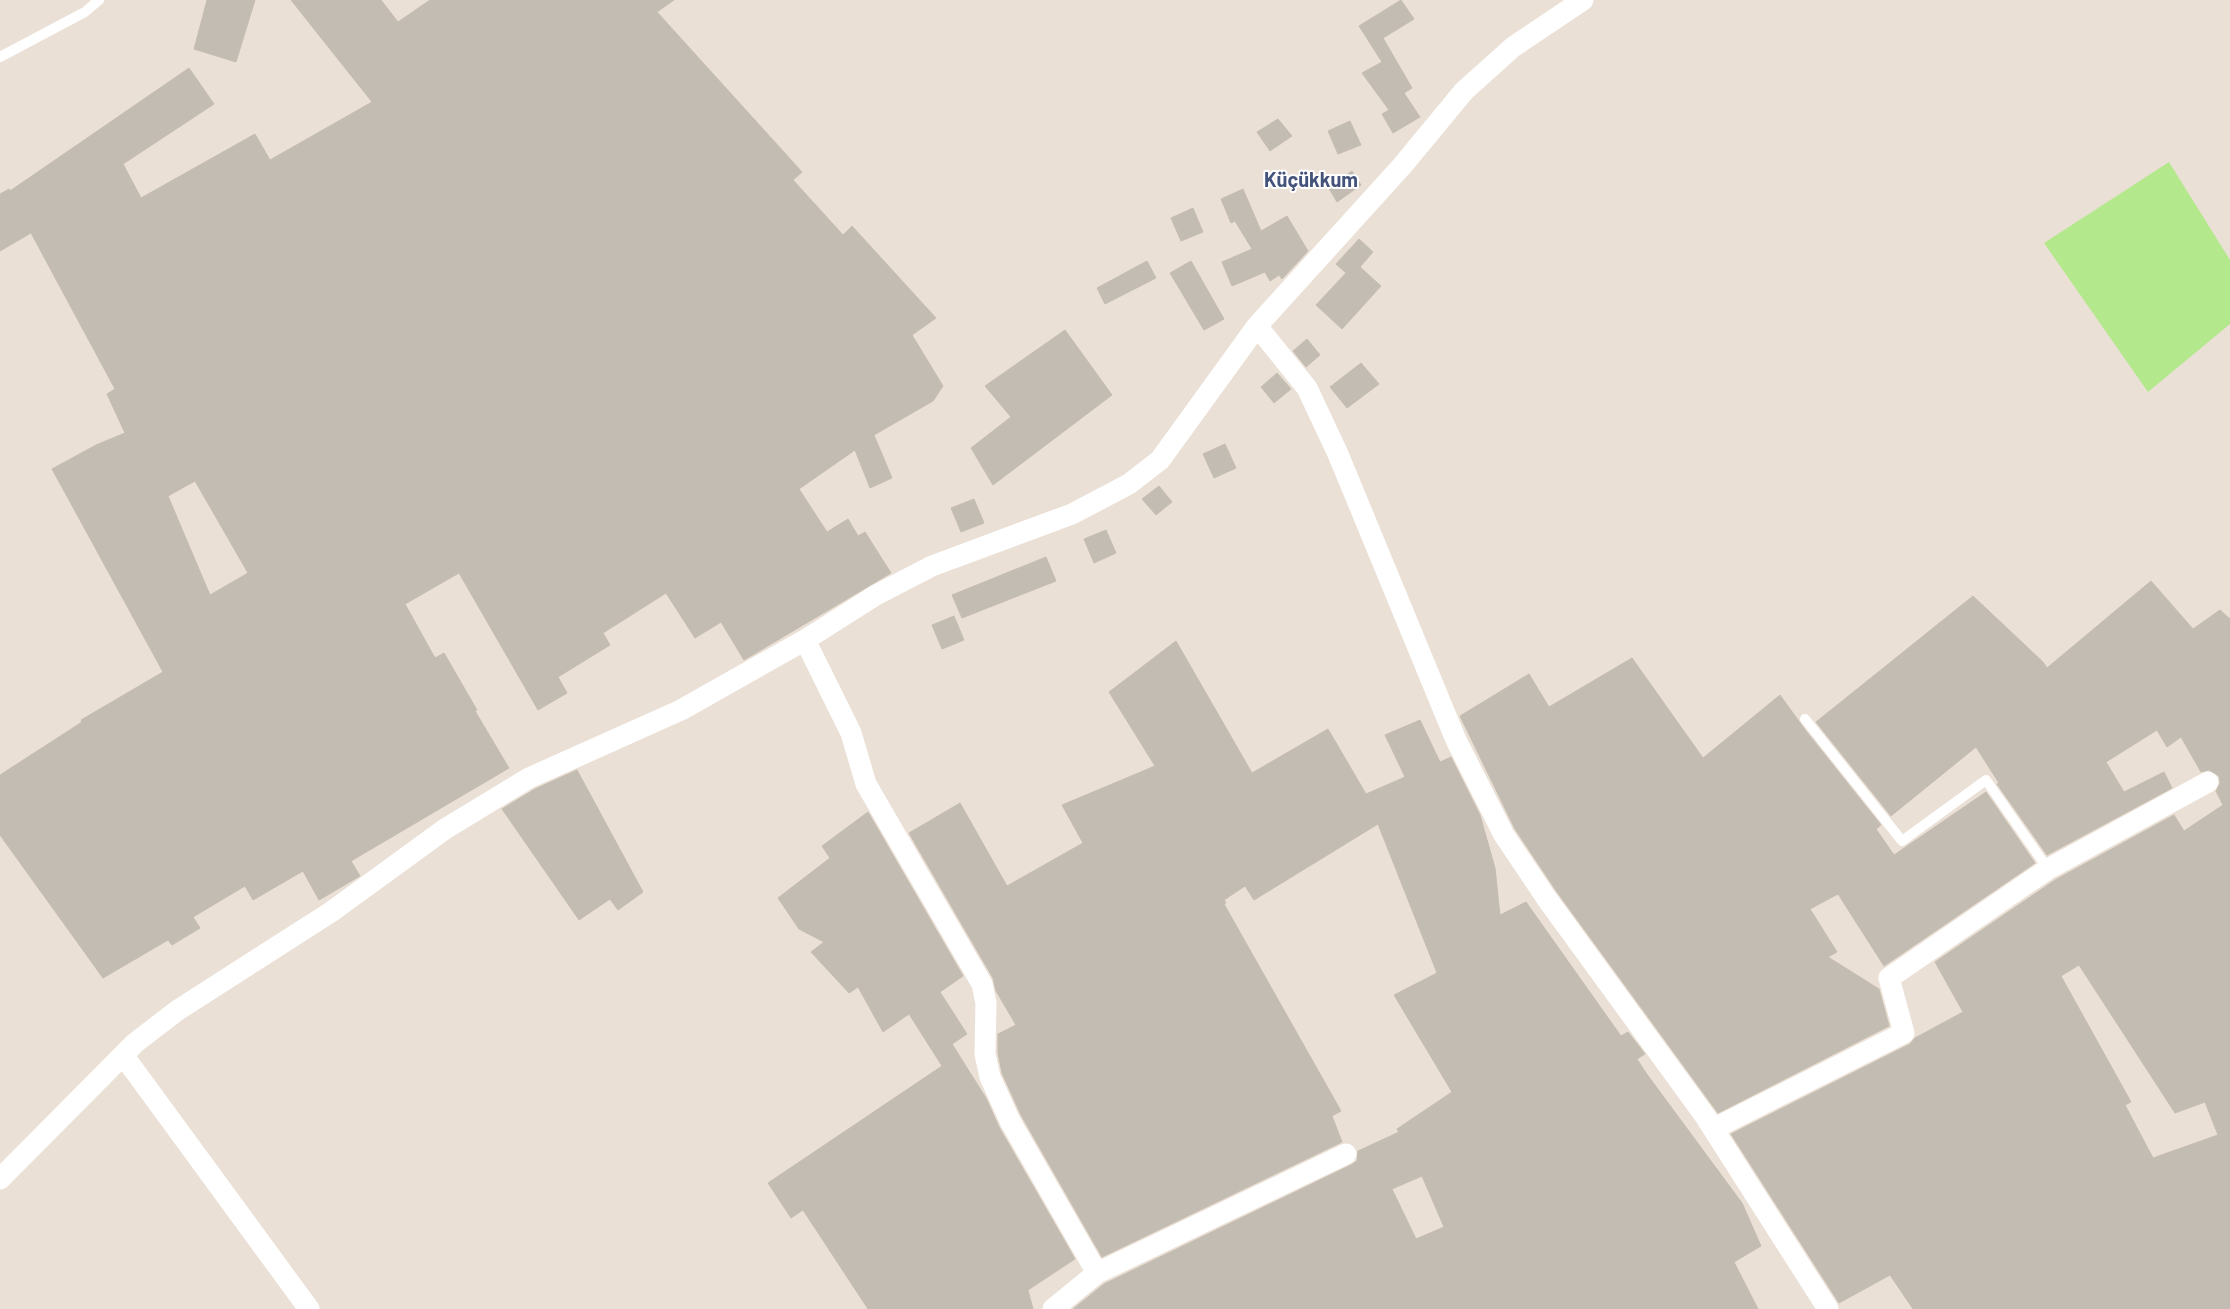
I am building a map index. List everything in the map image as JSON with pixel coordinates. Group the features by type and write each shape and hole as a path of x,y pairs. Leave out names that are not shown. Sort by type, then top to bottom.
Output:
{"street":[{"path":"0,1179 135,1043 178,1010 331,912 453,824 529,778 681,710 806,640 876,595 932,566 1072,514 1129,484 1160,460 1257,326 1402,166 1464,91 1513,47 1583,0"},
{"path":"1257,326 1307,388 1338,454 1456,740 1504,835 1547,899 1713,1129 1828,1309"},
{"path":"806,640 851,733 866,784 982,984 986,1003 986,1054 990,1077 1010,1121 1097,1273"},
{"path":"1713,1129 1904,1033 1888,978 2048,869 2208,782"},
{"path":"122,1055 309,1309"},
{"path":"1053,1309 1097,1273 1346,1154"}],"lane":[{"path":"0,56 85,12 99,0"},
{"path":"1805,719 1902,842 1986,780 2048,869"}],"green space":[{"path":"2169,162 2230,260 2230,324 2148,392 2044,243"}],"building":[{"path":"207,0 255,0 236,62 194,49"},
{"path":"291,0 381,0 398,22 430,0 674,0 657,12 802,172 793,180 843,235 852,226 936,318 912,335 943,386 933,401 874,435 892,478 870,488 855,450 799,489 827,532 848,519 858,536 865,532 891,573 744,660 721,622 695,638 666,593 603,633 610,645 558,677 567,693 538,710 459,573 405,604 435,658 444,653 477,710 475,711 509,768 351,861 360,876 319,900 303,871 253,900 245,886 193,917 200,928 172,945 168,940 103,978 0,835 0,775 82,722 81,720 163,672 52,469 96,445 125,433 107,394 115,389 31,233 0,251 0,194 9,189 10,191 189,68 214,104 123,164 141,198 255,134 270,160 372,102","holes":["195,481 248,573 210,595 168,496"]},
{"path":"1401,0 1414,19 1383,38 1412,88 1404,93 1420,117 1393,133 1382,114 1389,110 1362,73 1382,62 1359,26"},
{"path":"1278,119 1292,136 1270,151 1257,132"},
{"path":"1350,121 1361,145 1338,154 1328,131"},
{"path":"1352,171 1361,185 1337,202 1328,187"},
{"path":"1243,189 1261,231 1287,216 1308,251 1282,279 1279,275 1270,281 1265,272 1232,286 1222,262 1252,249 1235,221 1231,223 1221,199"},
{"path":"1193,208 1203,232 1181,241 1171,218"},
{"path":"1359,239 1373,252 1360,267 1381,286 1342,329 1316,305 1346,273 1336,264"},
{"path":"1147,261 1156,278 1105,304 1097,288"},
{"path":"1191,261 1224,319 1204,330 1170,273"},
{"path":"1065,330 1112,395 993,485 971,448 1011,417 985,386"},
{"path":"1307,339 1320,355 1306,367 1293,351"},
{"path":"1361,363 1379,384 1347,408 1330,387"},
{"path":"1277,373 1291,389 1274,403 1261,387"},
{"path":"1225,444 1236,468 1214,478 1203,454"},
{"path":"1159,486 1172,502 1156,515 1142,499"},
{"path":"974,499 984,523 961,532 951,508"},
{"path":"1106,530 1116,553 1094,563 1084,539"},
{"path":"1046,557 1056,581 962,618 952,595"},
{"path":"2151,581 2193,629 2220,610 2230,619 2230,1309 1913,1309 1890,1275 1839,1303 1731,1134 1910,1044 1915,1038 1963,1012 1935,962 2055,880 2174,815 2184,831 2223,805 2216,791 2220,783 2219,776 2209,770 2201,772 2181,737 2167,747 2157,730 2106,762 2124,792 2164,772 2172,788 2047,855 1997,784 1999,783 1976,747 1891,816 1816,722 1973,596 2043,662 2047,668","holes":["2079,965 2175,1113 2205,1102 2218,1135 2153,1158 2125,1105 2131,1102 2061,976"]},
{"path":"954,616 964,640 942,649 932,625"},
{"path":"1176,641 1252,773 1328,729 1366,794 1405,777 1385,735 1420,720 1440,762 1451,757 1480,815 1495,868 1500,915 1526,902 1621,1036 1628,1032 1645,1054 1637,1059 1646,1073 1742,1203 1761,1246 1734,1262 1758,1309 1073,1309 1104,1284 1351,1165 1357,1161 1358,1151 1399,1132 1397,1129 1452,1092 1394,995 1437,973 1378,824 1254,900 1245,886 1224,900 1226,903 1224,904 1341,1111 1332,1116 1342,1142 1102,1257 1021,1115 1002,1073 998,1053 998,1034 1016,1025 996,991 993,978 909,833 960,803 1007,886 1083,843 1062,805 1155,766 1109,692","holes":["1422,1176 1444,1227 1416,1239 1392,1189"]},
{"path":"1632,658 1703,758 1780,695 1806,731 1881,825 1876,829 1894,855 1986,792 2035,863 1884,966 1838,894 1810,909 1837,952 1828,957 1879,989 1889,1026 1718,1113 1557,892 1515,829 1460,716 1529,674 1549,707"},
{"path":"577,770 643,892 618,910 610,899 579,920 502,809 535,789"},
{"path":"868,812 963,976 940,992 967,1034 952,1044 986,1098 999,1127 1075,1259 1028,1290 1033,1309 868,1309 803,1210 791,1218 768,1183 942,1066 909,1014 883,1032 858,987 849,993 811,952 824,942 799,929 778,898 830,858 822,846"}],"district":[{"name":"Küçükkum","path":"1311,180"}]}
